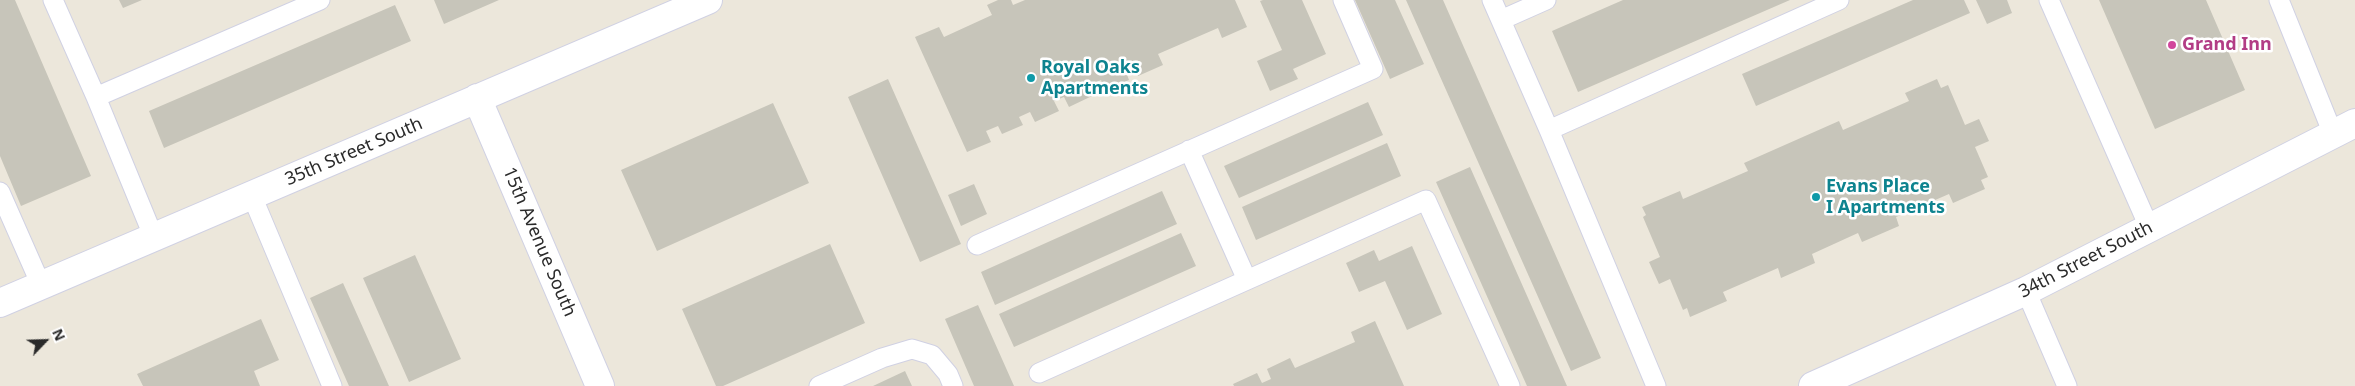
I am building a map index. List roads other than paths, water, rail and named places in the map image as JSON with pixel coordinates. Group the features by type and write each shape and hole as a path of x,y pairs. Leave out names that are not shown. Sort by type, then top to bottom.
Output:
{"street":[{"name":"35th Street South","path":"0,304 708,0"},
{"name":"15th Avenue South","path":"477,98 600,386"},
{"name":"34th Street South","path":"1813,386 2026,291 2344,128"}],"lane":[{"path":"53,0 96,97 154,238"},
{"path":"96,97 320,0"},
{"path":"977,245 1373,69 1343,0"},
{"path":"1492,0 1549,130 1656,386"},
{"path":"1500,20 1546,0"},
{"path":"1549,130 1839,0"},
{"path":"2049,0 2149,228"},
{"path":"2279,0 2344,128"},
{"path":"1189,150 1246,280"},
{"path":"0,192 42,285"},
{"path":"252,196 332,386"},
{"path":"1039,373 1426,200 1510,386"},
{"path":"2026,291 2067,386"},
{"path":"820,386 882,358 912,348 932,355 948,374 953,386"}],"place":[{"name":"Grand Inn","path":"2172,45"},
{"name":"Royal Oaks Apartments","path":"1031,78"},
{"name":"Evans Place I Apartments","path":"1816,197"}]}
